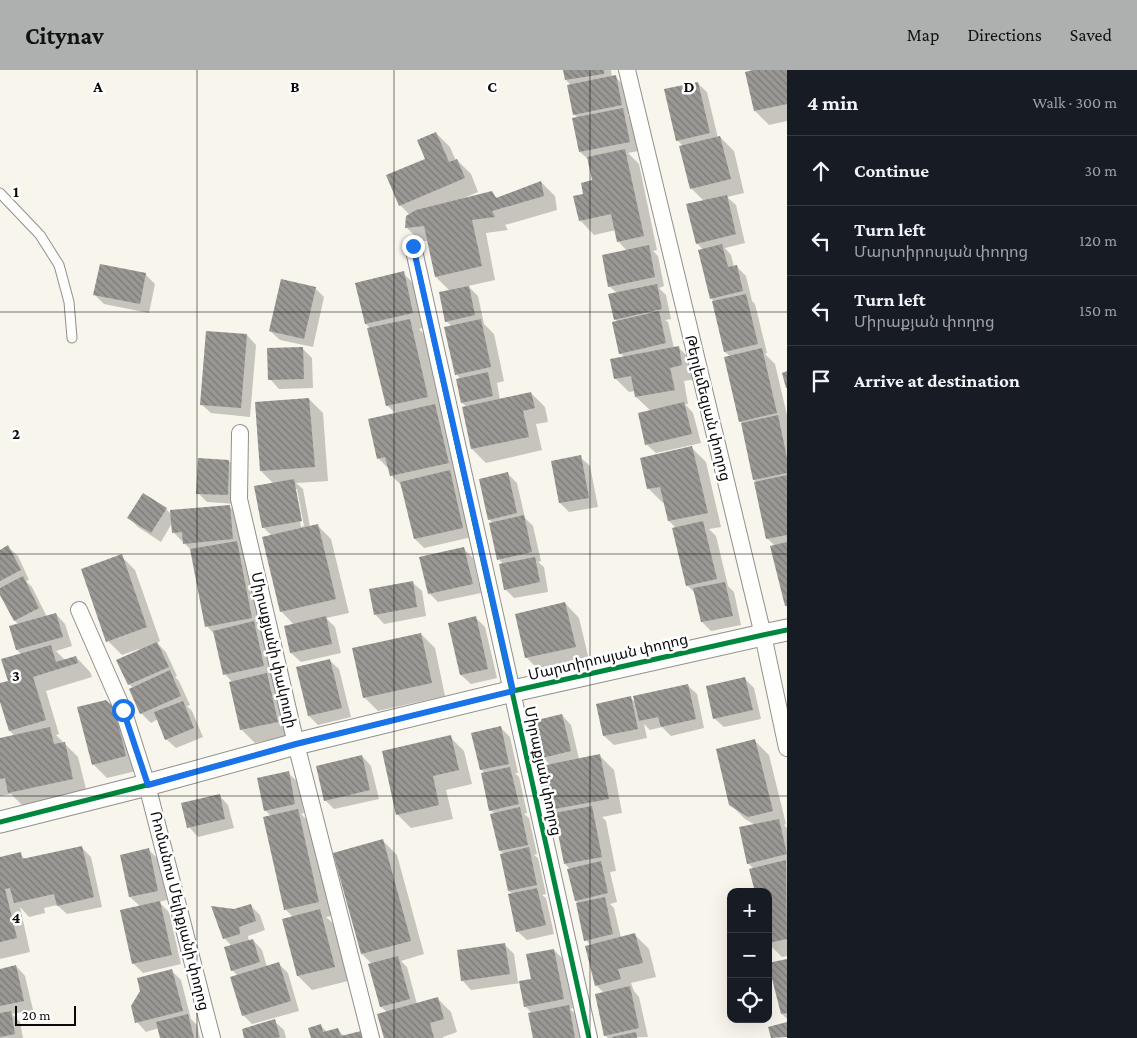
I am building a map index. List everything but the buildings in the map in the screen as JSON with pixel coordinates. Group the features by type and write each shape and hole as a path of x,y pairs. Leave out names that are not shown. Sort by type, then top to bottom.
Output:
{"street":[{"name":"Թերլեմեզյան փողոց","path":"627,70 763,635 787,748"},
{"name":"Միրաքյան փողոց","path":"413,246 589,1038"},
{"name":"Միրաքյանի փակուղի","path":"240,433 239,499 296,744 371,1038"},
{"name":"Ռոմանոս Մելիքյանի փողոց","path":"79,610 123,710 148,785 212,1038"},
{"name":"Մարտիրոսյան փողոց","path":"0,822 148,785 296,744 513,691 787,630"}],"lane":[{"path":"0,193 40,235 59,265 69,302 72,338"}],"cycle path":[{"path":"413,246 589,1038"},
{"path":"0,822 147,785 296,744 513,691 787,630"}],"route":[{"path":"123,710 148,785 296,744 513,691 413,246"}]}
